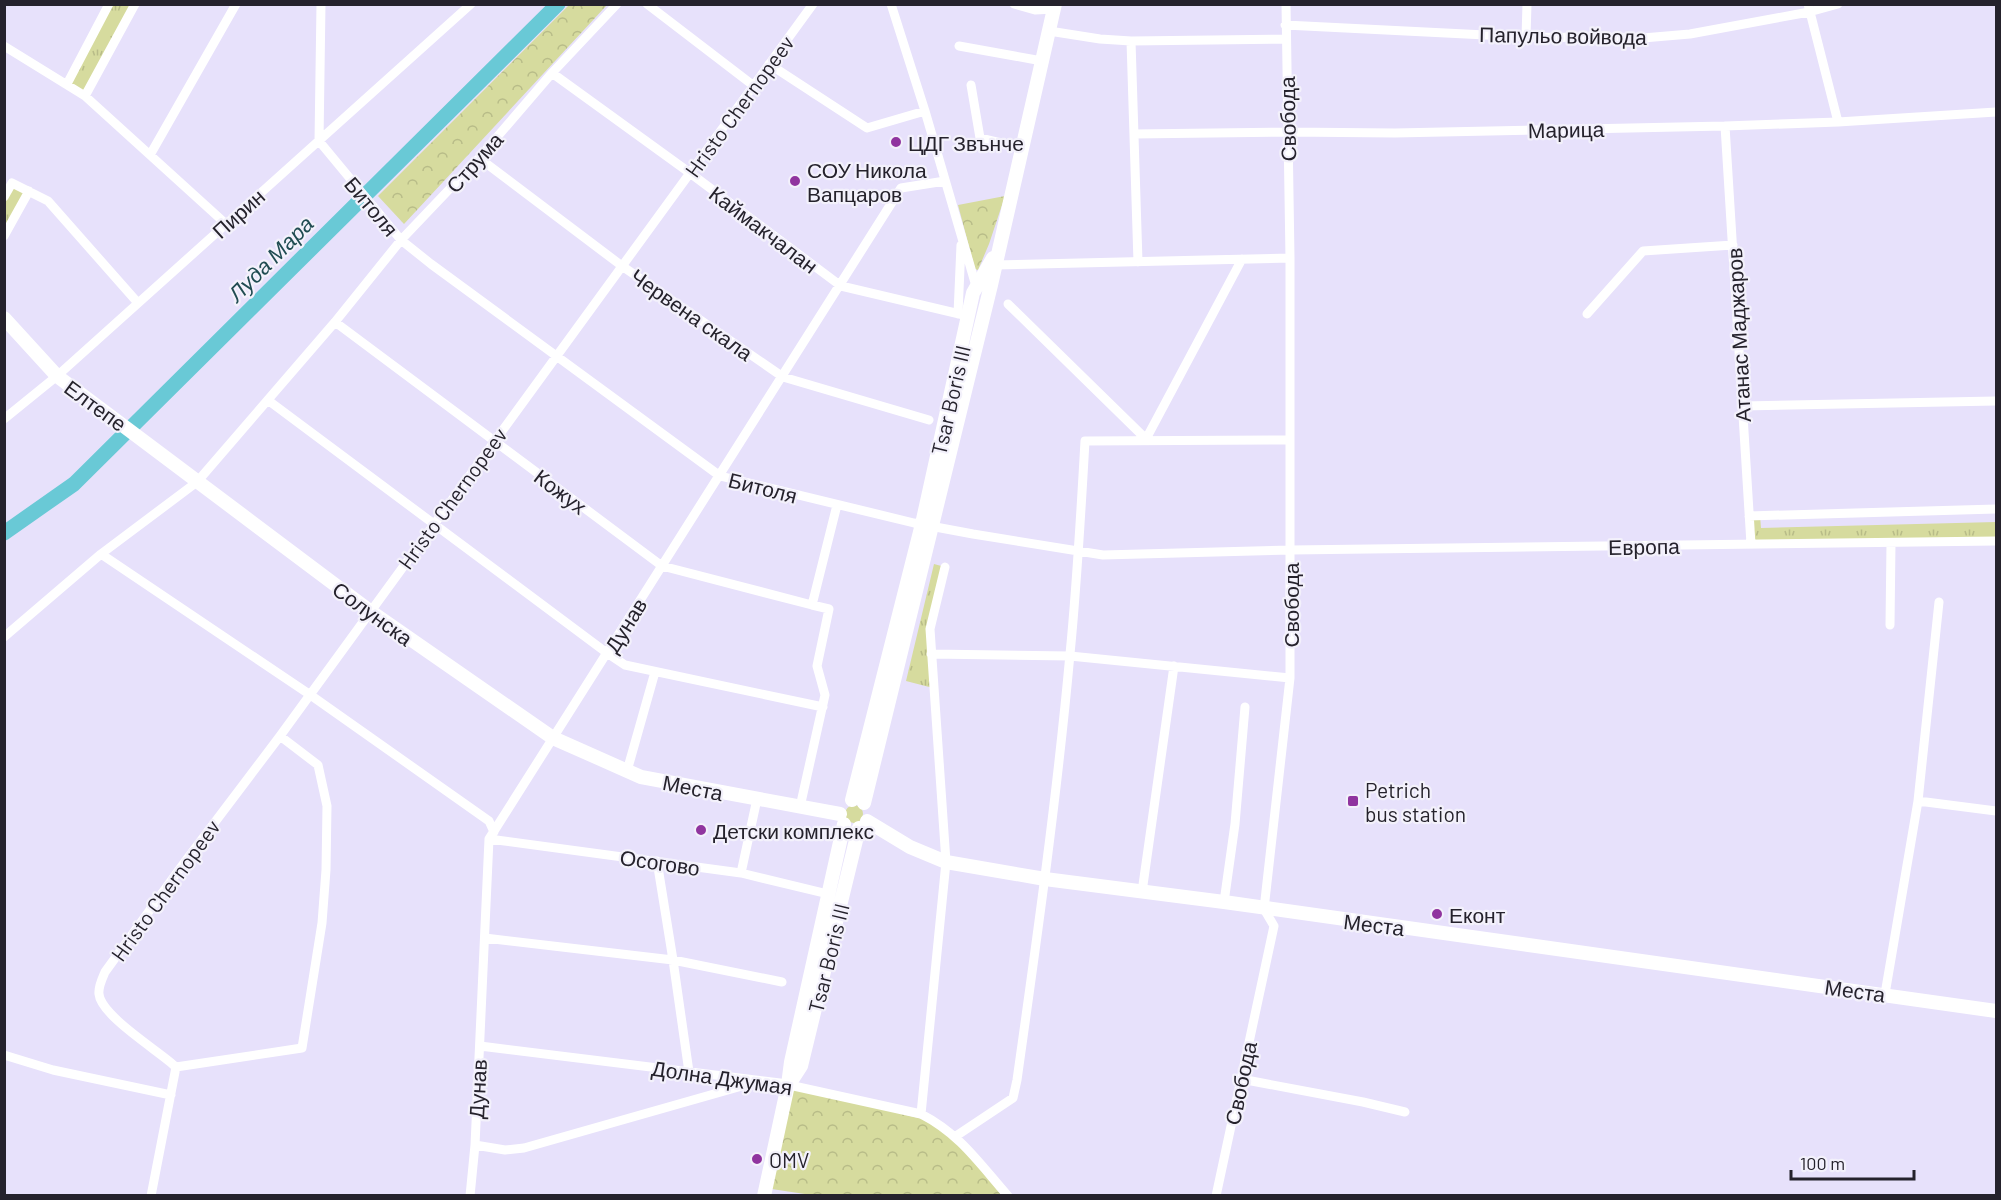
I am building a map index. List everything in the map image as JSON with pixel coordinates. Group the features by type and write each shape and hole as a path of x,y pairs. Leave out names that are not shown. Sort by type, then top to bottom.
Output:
{"main road":[{"name":"Tsar Boris III","path":"858,801 927,525 988,297 1055,7"},
{"path":"988,297 985,293 975,289 1000,246"},
{"name":"Tsar Boris III","path":"927,525 963,315 975,289"},
{"name":"Елтепе","path":"4,318 57,376 197,482"},
{"name":"Солунска","path":"197,482 370,611 553,738"},
{"name":"Места","path":"553,738 627,771 656,780 801,807 842,819"},
{"path":"858,801 869,811 863,824 852,828 842,819 843,805 858,801"},
{"name":"Tsar Boris III","path":"764,1196 842,819"},
{"name":"Tsar Boris III","path":"788,1085 801,1066 863,824"},
{"name":"Места","path":"863,824 946,862 1045,879 1224,902 1996,1011"}],"street":[{"path":"67,84 110,4"},
{"path":"85,96 135,4"},
{"path":"150,155 236,4"},
{"path":"319,141 321,4"},
{"name":"Пирин","path":"4,419 57,376 471,4"},
{"name":"Струма","path":"4,637 101,554 197,482 269,401 401,240 479,158 552,73 617,4"},
{"path":"646,4 754,86"},
{"name":"Hristo Chernopeev","path":"176,1066 112,1017 99,995 100,983 105,972 280,736 813,4"},
{"name":"Tsar Boris III","path":"891,4 962,236 975,289"},
{"path":"1014,4 1035,10 1055,7"},
{"name":"Свобода","path":"1216,1196 1274,926 1264,909 1290,678 1290,258 1286,4"},
{"path":"1526,37 1527,4"},
{"name":"Папульо войвода","path":"1285,25 1526,37 1643,38 1690,34 1808,8 1838,4"},
{"path":"1808,8 1838,122"},
{"path":"1049,32 1131,41 1285,39"},
{"path":"1131,41 1138,262"},
{"path":"4,46 85,96 226,224"},
{"path":"959,46 1042,61"},
{"path":"770,64 867,128 925,111"},
{"name":"Каймакчалан","path":"552,73 841,286 963,315"},
{"path":"971,85 980,138 1022,148"},
{"name":"Марица","path":"1134,134 1395,133 1725,126 1838,122 1996,112"},
{"name":"Атанас Маджаров","path":"1725,126 1751,544"},
{"name":"Битоля","path":"319,141 401,240 720,476 927,525 1079,552 1103,555 1291,550"},
{"name":"Червена скала","path":"479,158 622,266 783,378 929,420"},
{"name":"Дунав","path":"470,1196 475,1145 491,835 783,378 901,188 945,180"},
{"path":"4,197 12,183 48,201 138,303"},
{"path":"4,236 29,191"},
{"path":"962,236 963,315"},
{"path":"1587,314 1643,251 1733,245"},
{"path":"995,265 1290,258"},
{"path":"1146,439 1242,259"},
{"path":"1008,304 1146,439"},
{"name":"Кожух","path":"335,322 662,566 812,605"},
{"path":"269,401 607,653 625,664 823,707"},
{"path":"1742,406 1996,401"},
{"path":"956,1136 1013,1098 1045,879 1070,656 1085,441 1290,440"},
{"path":"801,807 825,695 818,666 829,609 812,605 837,505"},
{"path":"1749,516 1996,509"},
{"name":"Европа","path":"1291,550 1996,541"},
{"path":"1890,625 1891,543"},
{"path":"101,554 309,694 489,821 491,835"},
{"path":"921,1114 946,862 930,629 945,567"},
{"path":"1886,994 1918,801 1939,603"},
{"path":"931,654 1070,656 1290,678"},
{"path":"1142,892 1174,666"},
{"path":"627,771 655,672"},
{"path":"1224,902 1235,824 1245,707"},
{"path":"151,1196 176,1066 302,1048 322,923 327,806 318,765 280,736"},
{"path":"741,873 757,799"},
{"path":"1918,801 1996,811"},
{"name":"Осогово","path":"491,835 741,873 828,894"},
{"path":"657,861 689,1071"},
{"path":"485,938 673,960 782,982"},
{"name":"Долна Джумая","path":"480,1046 788,1085 921,1114 956,1136 1008,1196"},
{"path":"4,1055 53,1070 171,1095"},
{"path":"1241,1079 1405,1112"},
{"path":"475,1145 505,1150 524,1148 760,1081"}],"green space":[{"path":"109,5 135,5 85,96 67,84"},
{"path":"569,5 607,5 404,224 378,196"},
{"path":"12,183 29,191 5,236 5,197"},
{"path":"1005,196 989,244 978,270 975,269 958,205"},
{"path":"1760,515 1761,528 1996,522 1996,541 1751,544 1749,516"},
{"path":"934,564 945,567 930,629 933,688 906,681"},
{"path":"854,805 860,808 863,814 860,820 854,823 848,820 845,814 848,808"},
{"path":"788,1085 938,1123 1008,1195 818,1196 765,1188"}],"waterway":[{"name":"Луда Мара","path":"4,533 74,484 558,4"}],"place":[{"name":"ЦДГ Звънче","path":"896,142"},
{"name":"СОУ Никола Вапцаров","path":"795,181"},
{"name":"Petrich bus station","path":"1353,801"},
{"name":"Детски комплекс","path":"701,830"},
{"name":"Еконт","path":"1437,914"},
{"name":"OMV","path":"757,1159"}]}
